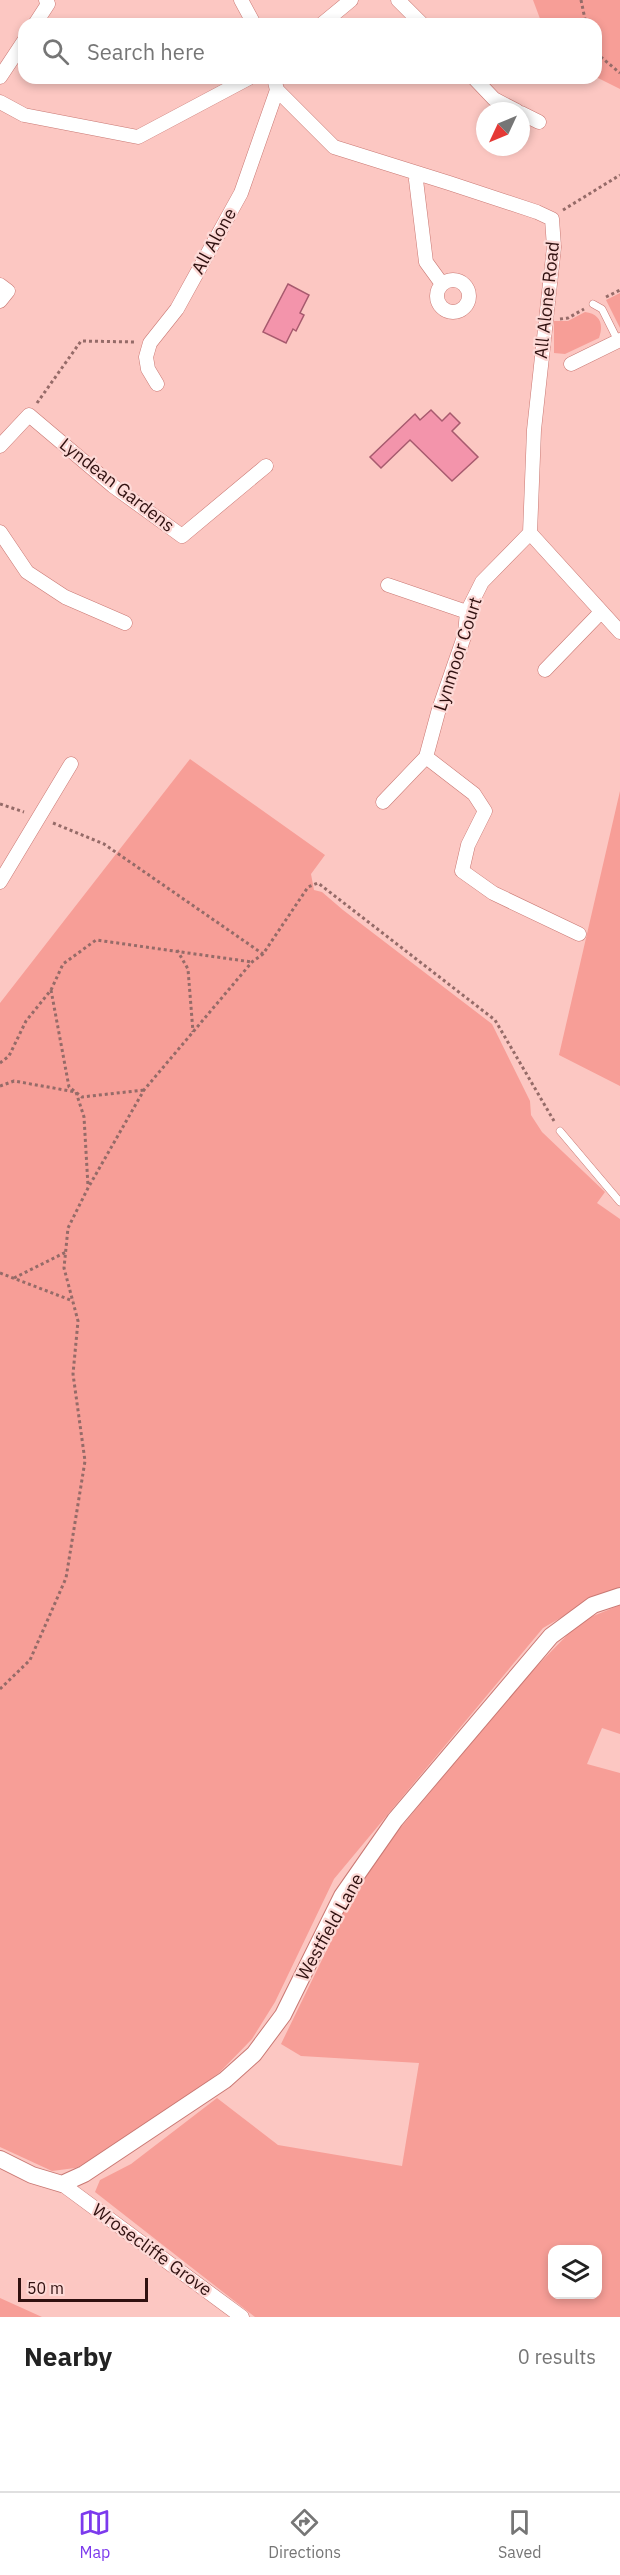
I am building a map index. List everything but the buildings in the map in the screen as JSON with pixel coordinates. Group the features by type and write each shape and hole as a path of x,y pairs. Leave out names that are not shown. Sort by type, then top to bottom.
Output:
{"street":[{"path":"39,18 48,4 46,0"},
{"path":"241,0 251,18"},
{"path":"329,18 351,0"},
{"path":"398,0 416,18"},
{"path":"0,77 18,50"},
{"path":"0,102 24,115 138,137 238,84"},
{"name":"All Alone Road","path":"275,84 334,147 526,208 552,219 554,248 535,420 530,533"},
{"name":"All Alone","path":"150,343 177,309 241,193 275,84"},
{"path":"480,84 500,102"},
{"path":"530,118 539,122"},
{"path":"418,174 416,180 426,262 442,284"},
{"path":"0,285 8,291 0,301"},
{"path":"571,364 619,340"},
{"path":"150,343 146,357 148,369 157,384"},
{"path":"0,446 30,415"},
{"name":"Lyndean Gardens","path":"30,415 113,486 182,536 266,466"},
{"path":"0,532 27,573 65,597 125,623"},
{"path":"530,533 620,632"},
{"name":"Lynmoor Court","path":"383,802 426,757 439,709 465,634 467,612 482,582 530,533"},
{"path":"388,585 467,612"},
{"path":"545,670 601,612"},
{"path":"426,757 474,794 485,811 468,844 462,871 493,893 579,934"},
{"path":"0,882 71,764"},
{"name":"Westfield Lane","path":"62,2184 84,2174 225,2080 254,2054 283,2015 342,1896 395,1820 551,1636 593,1605 620,1596"},
{"path":"0,2159 32,2175 62,2184"},
{"name":"Wrosecliffe Grove","path":"62,2184 242,2317"}],"lane":[{"path":"596,302 619,340"},
{"path":"560,1131 620,1202"}],"path":[{"path":"581,0 585,18"},
{"path":"602,58 620,73"},
{"path":"552,219 578,200 620,175"},
{"path":"596,302 620,290"},
{"path":"30,415 81,341 150,343"},
{"path":"0,804 104,843 263,954"},
{"path":"0,1689 30,1660 66,1578 85,1461 73,1374 78,1321 64,1268 68,1228 144,1090 252,962 263,954 308,887 318,883 495,1020 560,1131"},
{"path":"0,1063 9,1056 26,1021 51,990 63,964 96,940 252,962"},
{"path":"177,950 188,969 193,1032"},
{"path":"51,990 69,1087 82,1097 144,1090"},
{"path":"0,1086 14,1081 75,1092"},
{"path":"75,1092 84,1117 88,1188"},
{"path":"14,1278 66,1252"},
{"path":"0,1273 73,1301"}],"shaded area":[{"path":"533,0 620,0 620,89 602,80 602,18 540,18"},
{"path":"620,293 620,328 606,300"},
{"path":"585,312 600,320 599,338 565,354 554,353 554,321 568,321"},
{"path":"190,759 325,855 311,874 314,890 322,892 492,1024 530,1101 531,1115 542,1132 605,1192 597,1203 620,1219 620,1589 576,1609 543,1628 334,1879 275,2002 252,2039 219,2073 97,2159 75,2168 52,2171 0,2147 0,1003"},
{"path":"620,791 620,1086 559,1055"},
{"path":"620,1605 620,1734 602,1728 587,1764 620,1773 620,2317 255,2317 95,2192 100,2180 131,2164 217,2098 278,2145 402,2166 419,2063 301,2056 281,2044 336,1931 335,1922 391,1839 530,1673 581,1621"},
{"path":"0,2298 42,2317 0,2317"}]}
